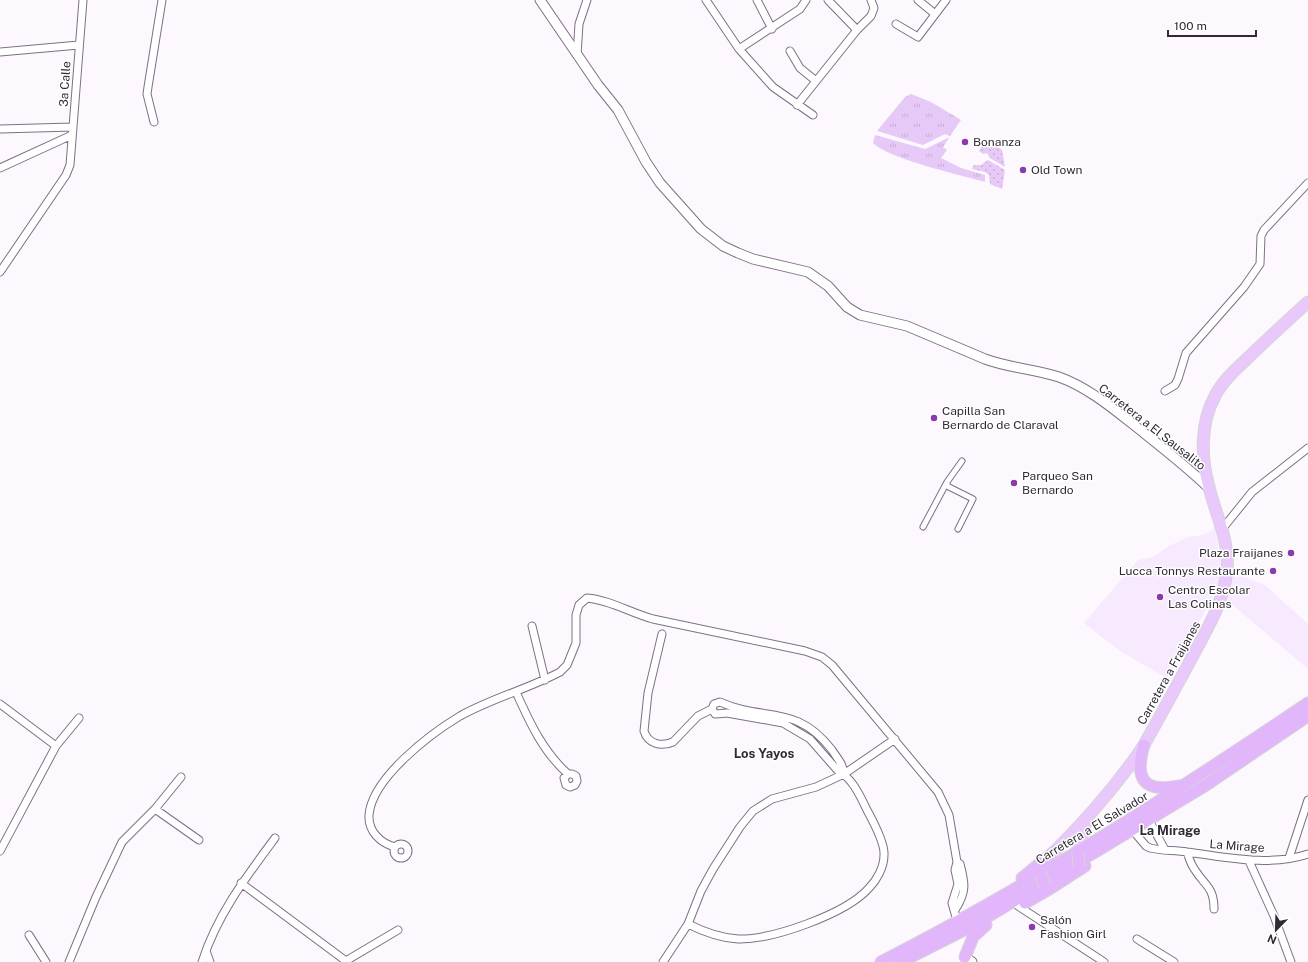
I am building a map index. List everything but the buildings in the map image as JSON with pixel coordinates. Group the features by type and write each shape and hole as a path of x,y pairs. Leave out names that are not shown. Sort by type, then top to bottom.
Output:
{"highway":[{"name":"Carretera a El Salvador","path":"880,962 971,916 1187,785 1308,703"},
{"name":"Carretera a El Salvador","path":"901,962 974,925 1203,787 1308,716"},
{"path":"1144,745 1139,767 1147,783 1157,788 1165,789 1187,785"},
{"path":"880,962 892,949 1022,878 1041,871 1187,785"},
{"path":"913,962 957,941 1018,906 1135,833 1203,787"},
{"path":"1078,849 1079,869"},
{"path":"1041,871 1055,851"},
{"path":"1022,878 1055,851"},
{"path":"1041,871 1048,887"},
{"path":"966,961 973,937 986,925"},
{"path":"957,941 965,942 966,961"}],"main road":[{"name":"Carretera a Fraijanes","path":"1055,851 1087,818 1118,782 1144,745 1213,618 1223,592 1227,572 1227,555 1223,528 1209,488 1205,460 1204,438 1210,408 1215,396 1236,368 1308,302"},
{"name":"Carretera a Fraijanes","path":"1078,849 1087,818"}],"street":[{"name":"3a Calle","path":"0,272 68,170 73,127 83,0"},
{"path":"154,122 147,94 162,0"},
{"path":"540,0 548,10"},
{"name":"Carretera a El Sausalito","path":"546,0 548,10 577,55 618,110 646,162 660,183 701,229 723,246 753,259 808,272 828,286 847,307 860,315 907,326 985,359 1049,374 1085,389 1166,450 1209,488"},
{"path":"577,55 579,24 587,0"},
{"path":"706,0 739,49 773,87 813,116"},
{"path":"757,0 772,28"},
{"path":"739,49 800,9 806,0"},
{"path":"828,0 857,30"},
{"path":"797,105 873,12 874,8 871,0"},
{"path":"918,0 935,14"},
{"path":"896,24 918,37 946,0"},
{"path":"0,52 79,45"},
{"path":"790,51 800,68 816,81"},
{"path":"0,129 73,127"},
{"path":"0,168 72,135"},
{"path":"1164,391 1175,385 1186,352 1244,287 1260,264 1261,236 1264,230 1308,183"},
{"path":"1223,528 1252,492 1308,448"},
{"path":"923,527 947,482 962,461"},
{"path":"947,482 947,486 973,499 958,530"},
{"path":"395,847 386,845 376,837 369,820 373,799 393,768 426,740 460,716 501,697 545,680 560,672 571,658 576,643 576,615 579,605 587,598 599,599 636,615 652,620 805,651 822,657 832,665 894,739 942,800 949,815 957,862 960,864 965,884 955,914"},
{"path":"532,626 545,680"},
{"path":"662,634 648,693 644,731 645,736 656,744 669,744 673,742 698,716 712,709 714,704 720,702 729,707 783,716 796,720 813,730 825,742 844,768 844,774"},
{"path":"516,692 539,738 557,764 568,774"},
{"path":"0,704 56,746"},
{"path":"688,924 706,933 738,939 774,934 825,916 846,906 869,889 882,868 885,854 872,820 859,794 844,774 838,772 810,739 783,723 727,713 717,714 712,709"},
{"path":"0,851 5,845 56,746 79,718"},
{"path":"663,962 688,924 701,891 713,869 740,827 753,811 772,799 816,787 844,774 894,739"},
{"path":"69,962 80,933 122,842 155,809 181,777"},
{"path":"1289,858 1308,800"},
{"path":"155,809 199,840"},
{"path":"1150,822 1165,850"},
{"name":"La Mirage","path":"1135,833 1146,846 1150,848 1249,861 1289,858 1308,854"},
{"path":"202,962 222,916 241,883 275,838"},
{"path":"1187,852 1195,871 1212,891 1214,898 1214,909"},
{"path":"1249,861 1274,916 1291,962"},
{"path":"241,883 345,961 398,930"},
{"path":"1018,906 1104,962"},
{"path":"29,935 46,962"},
{"path":"1137,938 1163,959 1174,962"},
{"path":"206,950 210,962"}],"shaded area":[{"name":"Centro Escolar Las Colinas","path":"1215,528 1222,571 1219,586 1168,679 1120,651 1084,623 1138,560 1153,557 1169,546 1188,537 1203,535"},
{"path":"1234,573 1265,585 1308,624 1308,669 1228,601"}],"green space":[{"path":"911,94 931,102 961,120 950,136 945,134 923,145 877,131 905,97"},
{"path":"875,135 925,149 949,138 943,147 947,150 941,158 961,168 985,175 985,182 909,161 894,155 881,149 873,143"},
{"path":"986,139 1002,150 1005,167 990,158 987,153 983,154 979,151"},
{"path":"988,160 1005,170 1002,189 990,184 989,175 985,172 972,169 974,165 981,165"}],"place":[{"name":"Bonanza","path":"965,142"},
{"name":"Old Town","path":"1023,170"},
{"name":"Capilla San Bernardo de Claraval","path":"934,418"},
{"name":"Parqueo San Bernardo","path":"1014,483"},
{"name":"Plaza Fraijanes","path":"1291,553"},
{"name":"Lucca Tonnys Restaurante","path":"1273,571"},
{"name":"Centro Escolar Las Colinas","path":"1160,597"},
{"name":"Salón Fashion Girl","path":"1032,927"}],"district":[{"name":"Los Yayos","path":"764,753"},
{"name":"La Mirage","path":"1170,830"}]}
